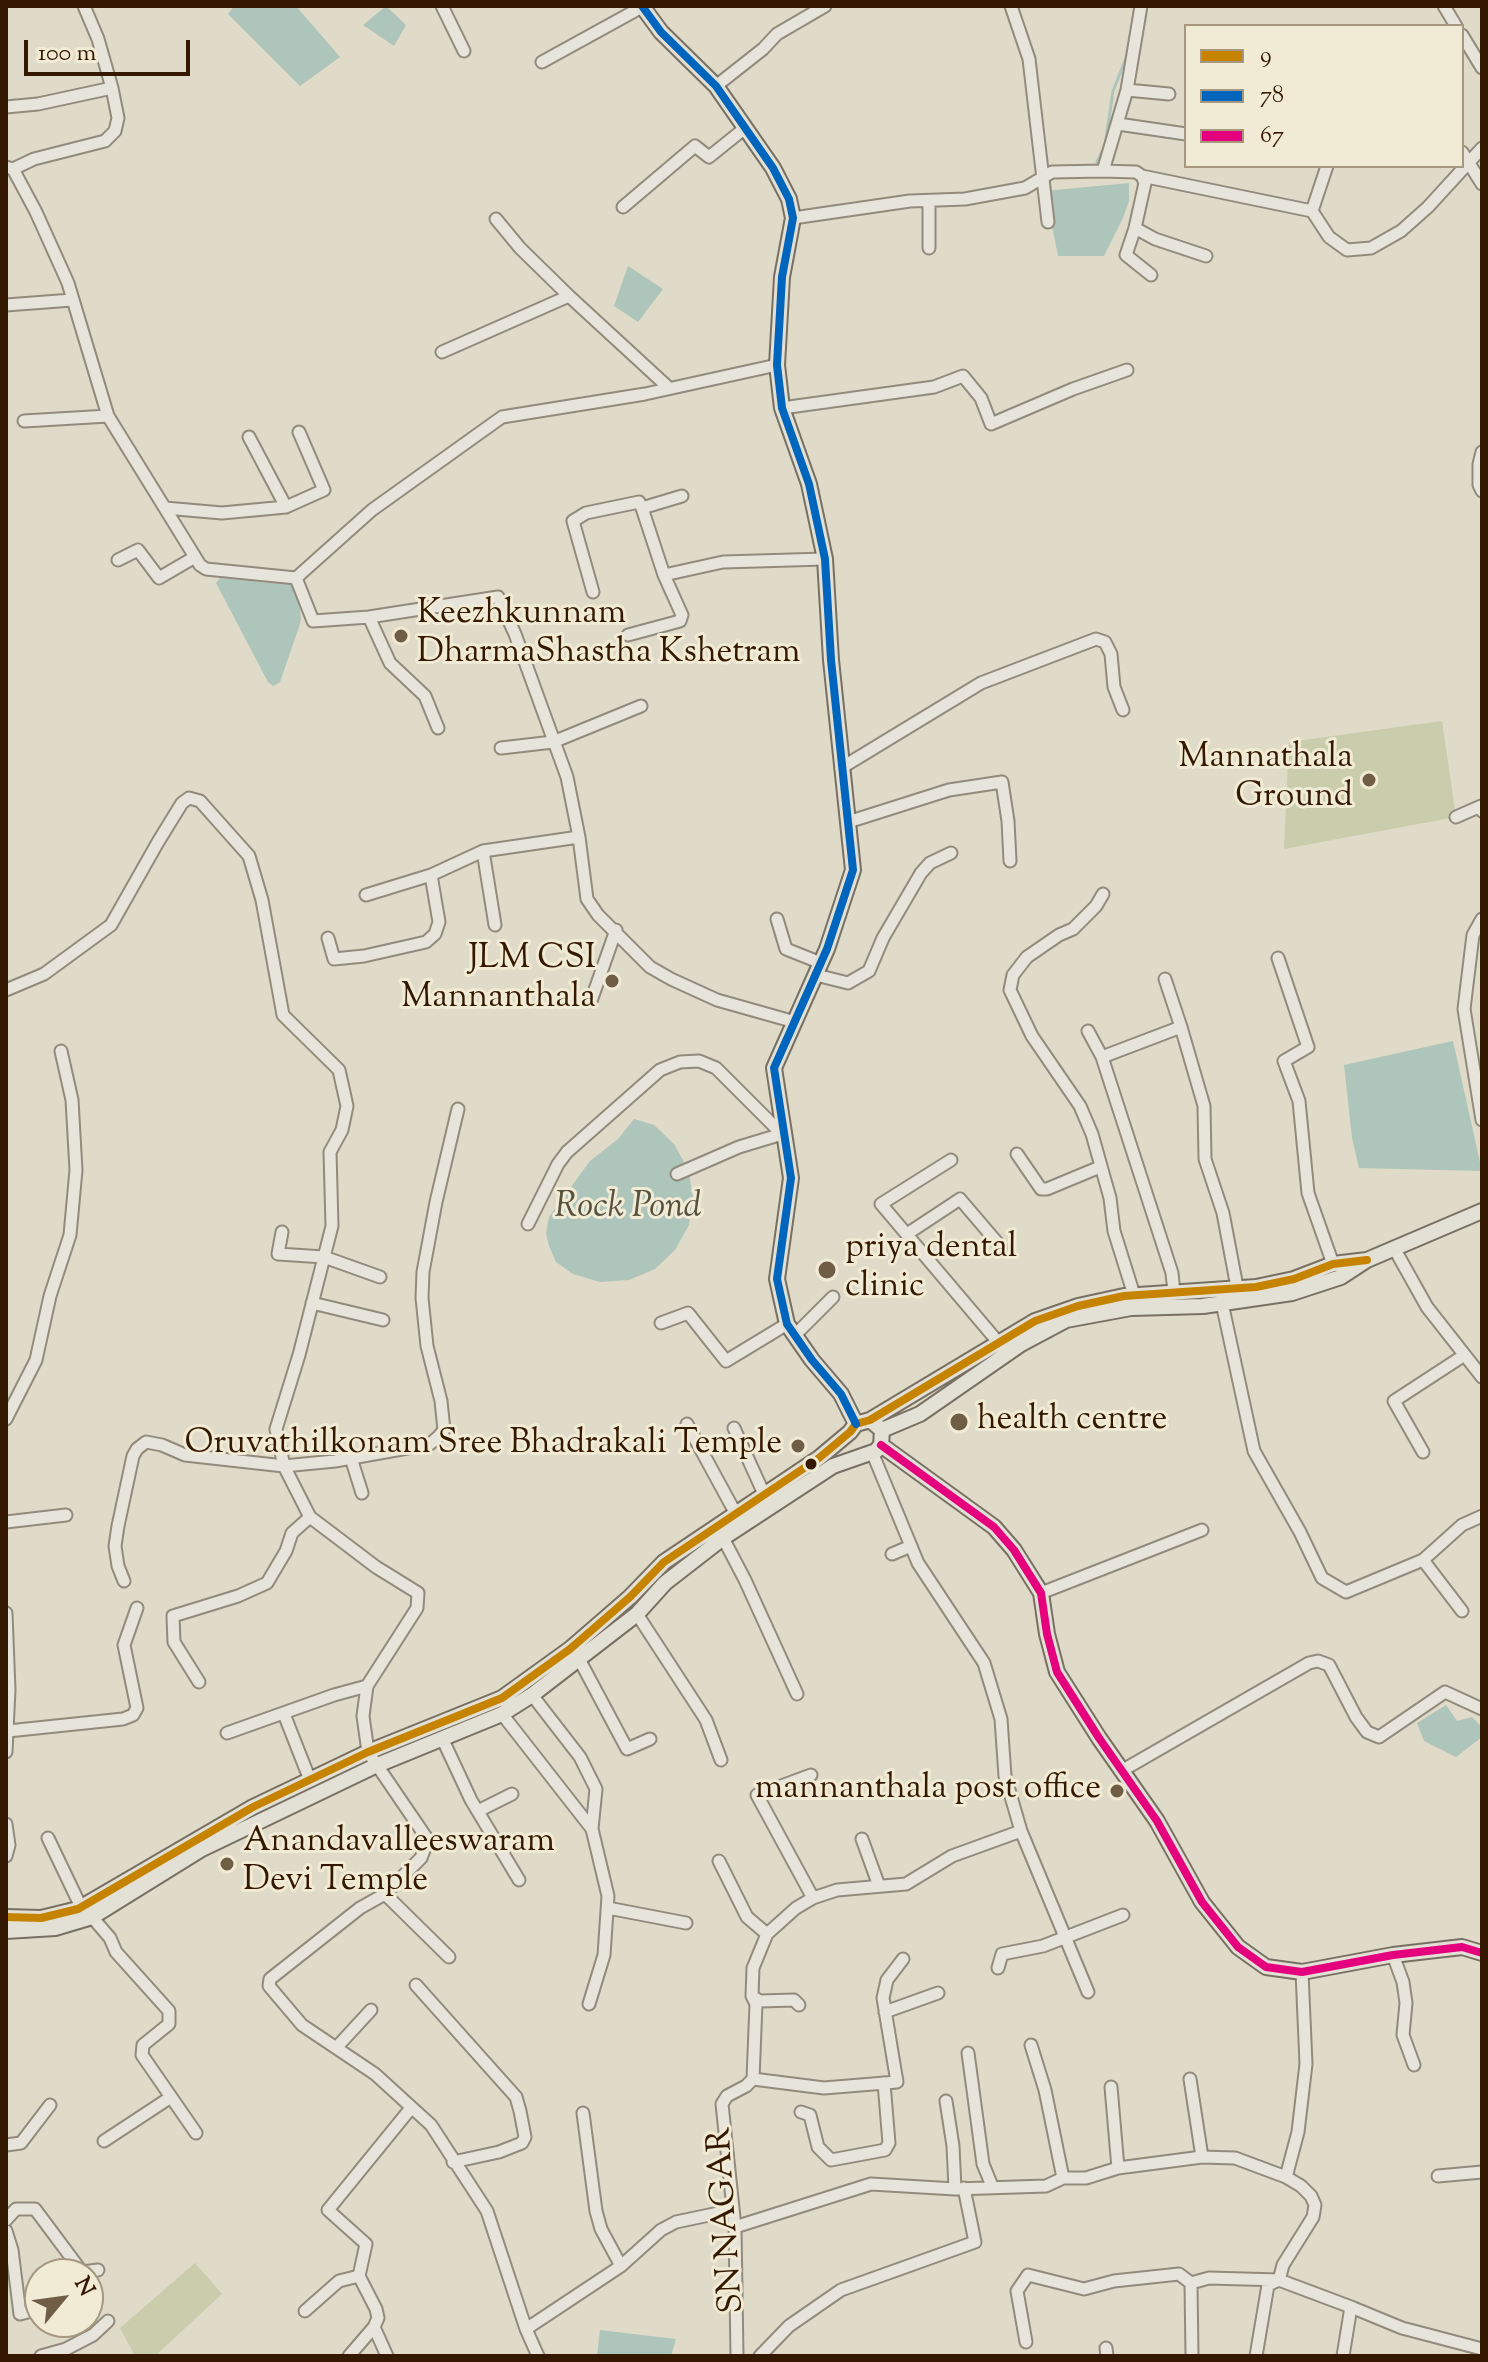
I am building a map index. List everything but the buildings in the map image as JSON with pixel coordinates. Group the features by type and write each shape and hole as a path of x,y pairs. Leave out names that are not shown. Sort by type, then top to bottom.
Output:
{"main road":[{"path":"642,7 661,32 716,86 783,184 793,218 782,277 777,365 782,408 809,484 825,559 841,768 853,870 818,969 774,1068 791,1178 777,1279 791,1330 841,1394 875,1445 945,1489 994,1527 1014,1550 1041,1593 1057,1672 1157,1821 1202,1902 1238,1947 1266,1967 1302,1972 1393,1955 1462,1947 1482,1953"},
{"path":"6,1917 41,1918 87,1912 253,1807 368,1752 502,1698 637,1614 665,1583 723,1538 833,1466 875,1445 1021,1344 1066,1320 1131,1308 1222,1303 1292,1293 1341,1277 1367,1260 1482,1211"},
{"path":"6,1931 55,1928 200,1850 375,1766 502,1714 532,1695 664,1562 819,1458 859,1425 998,1342 1056,1313 1134,1295 1256,1287 1294,1279 1333,1264 1367,1260"},
{"path":"859,1425 852,1443 875,1445"}],"street":[{"path":"84,6 98,39 112,88 118,118 113,135 105,141 10,168 68,283 108,416 195,557 206,569 296,578 372,510 502,417 669,388 777,365"},
{"path":"442,6 464,51"},
{"path":"716,86 777,34 825,6"},
{"path":"1011,6 1029,59 1048,222"},
{"path":"1103,171 1127,90 1141,6"},
{"path":"1444,6 1455,24"},
{"path":"542,62 642,7"},
{"path":"1464,38 1482,68"},
{"path":"6,107 38,104 112,88"},
{"path":"1127,90 1169,94"},
{"path":"1118,124 1184,134"},
{"path":"623,207 695,146 709,157 745,128"},
{"path":"1482,148 1465,157 1482,184"},
{"path":"1312,211 1326,168"},
{"path":"793,218 910,201 965,199 1025,188 1052,172 1136,172 1142,176 1312,211 1329,237 1347,250 1371,248 1401,231 1428,207 1457,168"},
{"path":"1142,176 1145,183 1126,255 1151,275"},
{"path":"929,201 929,248"},
{"path":"496,219 520,248 569,296 669,388"},
{"path":"1135,228 1155,239 1206,256"},
{"path":"442,352 569,296"},
{"path":"6,305 72,300"},
{"path":"782,408 934,387 963,376 981,398 991,424 1127,370"},
{"path":"24,421 108,416"},
{"path":"165,508 222,513 286,507 324,490 299,432"},
{"path":"249,437 286,507"},
{"path":"1482,452 1479,457 1479,485 1482,491"},
{"path":"642,508 682,496"},
{"path":"593,592 573,521 586,513 639,502 664,575 682,615 680,621 628,635"},
{"path":"118,560 138,550 159,578 195,557"},
{"path":"664,575 723,562 825,559"},
{"path":"296,578 313,621 369,617 498,597 567,777 587,899 598,915 650,967 671,979 717,1000 795,1022"},
{"path":"369,617 390,663 425,696 438,728"},
{"path":"841,768 981,683 1096,639 1105,642 1111,654 1114,687 1123,710"},
{"path":"501,748 553,742 641,706"},
{"path":"848,822 949,790 1002,782 1010,861"},
{"path":"6,990 44,974 111,925 182,803 189,798 200,801 249,856 262,900 283,1015 339,1070 347,1106 342,1130 330,1152 332,1226 276,1429 284,1466 310,1517 376,1567 415,1589 419,1597 417,1608 367,1686 363,1716 368,1752 375,1766 428,1840 421,1858 385,1894 360,1908 269,1980 269,1986 302,2025 375,2074 431,2125 487,2211 538,2356"},
{"path":"1456,817 1482,807"},
{"path":"366,895 431,875 483,851 579,837"},
{"path":"483,851 495,925"},
{"path":"777,919 786,949 848,983 869,971 883,938 921,873 930,863 951,853"},
{"path":"328,938 334,959 364,956 426,942 435,934 439,922 431,875"},
{"path":"1103,894 1096,906 1073,929 1027,957 1013,975 1010,990 1032,1036 1080,1106 1092,1134 1110,1198 1114,1231 1134,1295"},
{"path":"1482,919 1473,935 1464,1009 1476,1049 1482,1120"},
{"path":"591,1001 616,930"},
{"path":"1278,958 1308,1047 1284,1061 1299,1101 1308,1193 1333,1264"},
{"path":"1165,979 1204,1106 1205,1159 1223,1213 1237,1287"},
{"path":"1102,1057 1181,1027"},
{"path":"1088,1031 1102,1057 1172,1273 1174,1292"},
{"path":"6,1420 36,1360 50,1296 70,1235 76,1170 72,1100 61,1051"},
{"path":"528,1224 567,1152 660,1070 680,1062 699,1061 716,1068 782,1134 739,1147 677,1174"},
{"path":"124,1581 115,1546 128,1471 141,1445 153,1443 185,1455 284,1466 430,1444 444,1430 441,1401 424,1329 423,1272 458,1109"},
{"path":"1017,1154 1041,1189 1100,1167"},
{"path":"951,1160 881,1204 998,1342"},
{"path":"907,1234 960,1199 1001,1247"},
{"path":"282,1232 278,1254 324,1257 380,1277"},
{"path":"1394,1248 1415,1289 1482,1377"},
{"path":"661,1323 688,1313 726,1361 791,1330 833,1297"},
{"path":"312,1303 383,1320"},
{"path":"1222,1303 1254,1451 1322,1578 1346,1592 1423,1560 1462,1525 1482,1516"},
{"path":"1423,1452 1394,1401 1463,1356"},
{"path":"687,1424 736,1514"},
{"path":"734,1428 764,1494"},
{"path":"875,1445 918,1563 984,1663 1001,1719 1005,1776 1021,1831 1088,1992"},
{"path":"351,1458 362,1493"},
{"path":"6,1522 66,1515"},
{"path":"199,1682 174,1642 173,1616 238,1596 267,1583 286,1551 292,1533 310,1517"},
{"path":"1041,1593 1202,1530"},
{"path":"723,1538 797,1694"},
{"path":"892,1554 911,1546"},
{"path":"1423,1560 1462,1611"},
{"path":"8,1731 123,1719 133,1715 137,1708 124,1645 137,1608"},
{"path":"6,1613 6,1752"},
{"path":"637,1614 706,1720 721,1760"},
{"path":"575,1654 627,1749 650,1739"},
{"path":"1123,1770 1309,1663 1318,1661 1329,1665 1367,1732 1379,1737 1445,1692 1482,1709"},
{"path":"227,1733 367,1686"},
{"path":"532,1695 580,1757 592,1778 596,1801 592,1829 597,1859 607,1888 608,1908 604,1955 589,2004"},
{"path":"284,1714 310,1780"},
{"path":"502,1714 592,1829"},
{"path":"442,1738 478,1811 519,1880"},
{"path":"811,1775 757,1795 813,1898"},
{"path":"478,1811 512,1794"},
{"path":"6,1824 7,1848"},
{"name":"SN NAGAR","path":"737,2356 735,2227 722,2104 727,2096 753,2079 756,2004 752,1996 753,1968 767,1934 796,1908 813,1898 837,1890 906,1884 952,1856 1021,1831"},
{"path":"48,1838 87,1912 110,1938 116,1952 169,2011 169,2024 143,2045 141,2052 196,2133"},
{"path":"862,1839 879,1886"},
{"path":"719,1861 747,1917 767,1934"},
{"path":"385,1894 449,1957"},
{"path":"608,1908 686,1923"},
{"path":"998,1968 1002,1954 1065,1939 1123,1915"},
{"path":"1393,1955 1403,1982 1406,2003 1403,2035 1414,2065"},
{"path":"753,2079 824,2088 897,2082 883,1998 887,1980 903,1959"},
{"path":"1286,2177 1298,2132 1306,2064 1302,1972"},
{"path":"416,1985 516,2097 520,2111 525,2137 522,2143 499,2152 453,2162"},
{"path":"885,2012 938,1993"},
{"path":"752,1996 760,2001 794,2000 799,2005"},
{"path":"336,2048 371,2010"},
{"path":"1031,2045 1045,2090 1063,2178"},
{"path":"968,2053 983,2164 992,2186"},
{"path":"1190,2079 1202,2157"},
{"path":"801,2112 810,2115 818,2147 831,2160 885,2150 889,2143 884,2083"},
{"path":"1111,2087 1118,2168"},
{"path":"104,2141 171,2097"},
{"path":"760,2356 789,2326 841,2290 975,2242 959,2188 946,2101"},
{"path":"6,2145 21,2143 50,2105"},
{"path":"349,2356 378,2318 359,2276 366,2244 328,2210 411,2108"},
{"path":"583,2113 596,2211 601,2229 621,2266"},
{"path":"735,2227 871,2184 959,2188 1046,2186 1063,2178 1086,2178 1118,2168 1202,2157 1235,2158 1286,2177 1301,2186 1315,2205 1313,2217 1283,2265 1279,2280"},
{"path":"1438,2176 1482,2172"},
{"path":"6,2220 16,2209 35,2209 72,2258"},
{"path":"526,2329 621,2266 661,2230 676,2222 733,2210"},
{"path":"6,2231 12,2250 20,2314 24,2313"},
{"path":"1026,2342 1017,2291 1028,2275 1084,2289 1114,2281 1179,2274 1191,2283"},
{"path":"305,2311 339,2281 359,2276"},
{"path":"1191,2283 1209,2278 1279,2280 1402,2328 1482,2349"},
{"path":"1256,2356 1268,2285 1279,2280"},
{"path":"1191,2283 1192,2356"},
{"path":"1343,2356 1351,2307"},
{"path":"41,2356 66,2349 93,2335 108,2321"},
{"path":"374,2327 387,2356"}],"green space":[{"name":"Mannathala Ground","path":"1442,721 1456,817 1284,849 1289,742"},
{"path":"195,2263 222,2294 155,2356 135,2356 120,2328"}],"water":[{"path":"234,6 296,6 340,57 300,86 228,14"},
{"path":"386,6 406,25 394,46 363,25"},
{"path":"1129,183 1129,201 1104,256 1058,256 1045,191"},
{"path":"628,266 663,289 638,322 614,306"},
{"path":"220,578 291,585 299,596 299,627 280,682 273,686 268,682 216,583"},
{"path":"1453,1041 1482,1171 1359,1168 1352,1138 1344,1065"},
{"name":"Rock Pond","path":"634,1119 654,1125 674,1144 688,1169 693,1197 689,1225 675,1250 655,1269 629,1280 600,1282 573,1274 556,1262 549,1246 546,1233 549,1217 590,1161 618,1139"},
{"path":"1446,1705 1457,1721 1472,1717 1482,1727 1482,1737 1456,1757 1424,1741 1417,1723"},
{"path":"600,2330 676,2339 671,2356 597,2356"}],"waterway":[{"path":"1132,26 1135,6"},
{"path":"1097,162 1105,146 1113,91 1128,53"}],"transit line":[{"name":"78","path":"642,6 661,32 716,86 773,168 789,199 793,218 782,277 777,365 782,408 809,484 825,559 831,660 853,870 827,949 774,1068 791,1178 777,1279 787,1324 841,1394 856,1424"},
{"name":"9","path":"6,1917 41,1918 78,1909 253,1807 368,1752 502,1698 570,1649 630,1597 664,1562 819,1458 856,1424 870,1420 1035,1321 1078,1306 1124,1296 1256,1287 1294,1279 1333,1264 1367,1260"},
{"name":"67","path":"881,1445 994,1527 1014,1550 1041,1593 1057,1672 1157,1821 1202,1902 1238,1947 1266,1967 1302,1972 1393,1955 1462,1947 1482,1953"}],"place":[{"name":"Keezhkunnam DharmaShastha Kshetram","path":"401,636"},
{"name":"Mannathala Ground","path":"1369,780"},
{"name":"JLM CSI Mannanthala","path":"612,981"},
{"name":"priya dental clinic","path":"827,1270"},
{"name":"health centre","path":"959,1422"},
{"name":"Oruvathilkonam Sree Bhadrakali Temple","path":"798,1446"},
{"name":"mannanthala post office","path":"1117,1791"},
{"name":"Anandavalleeswaram Devi Temple","path":"227,1864"}]}
